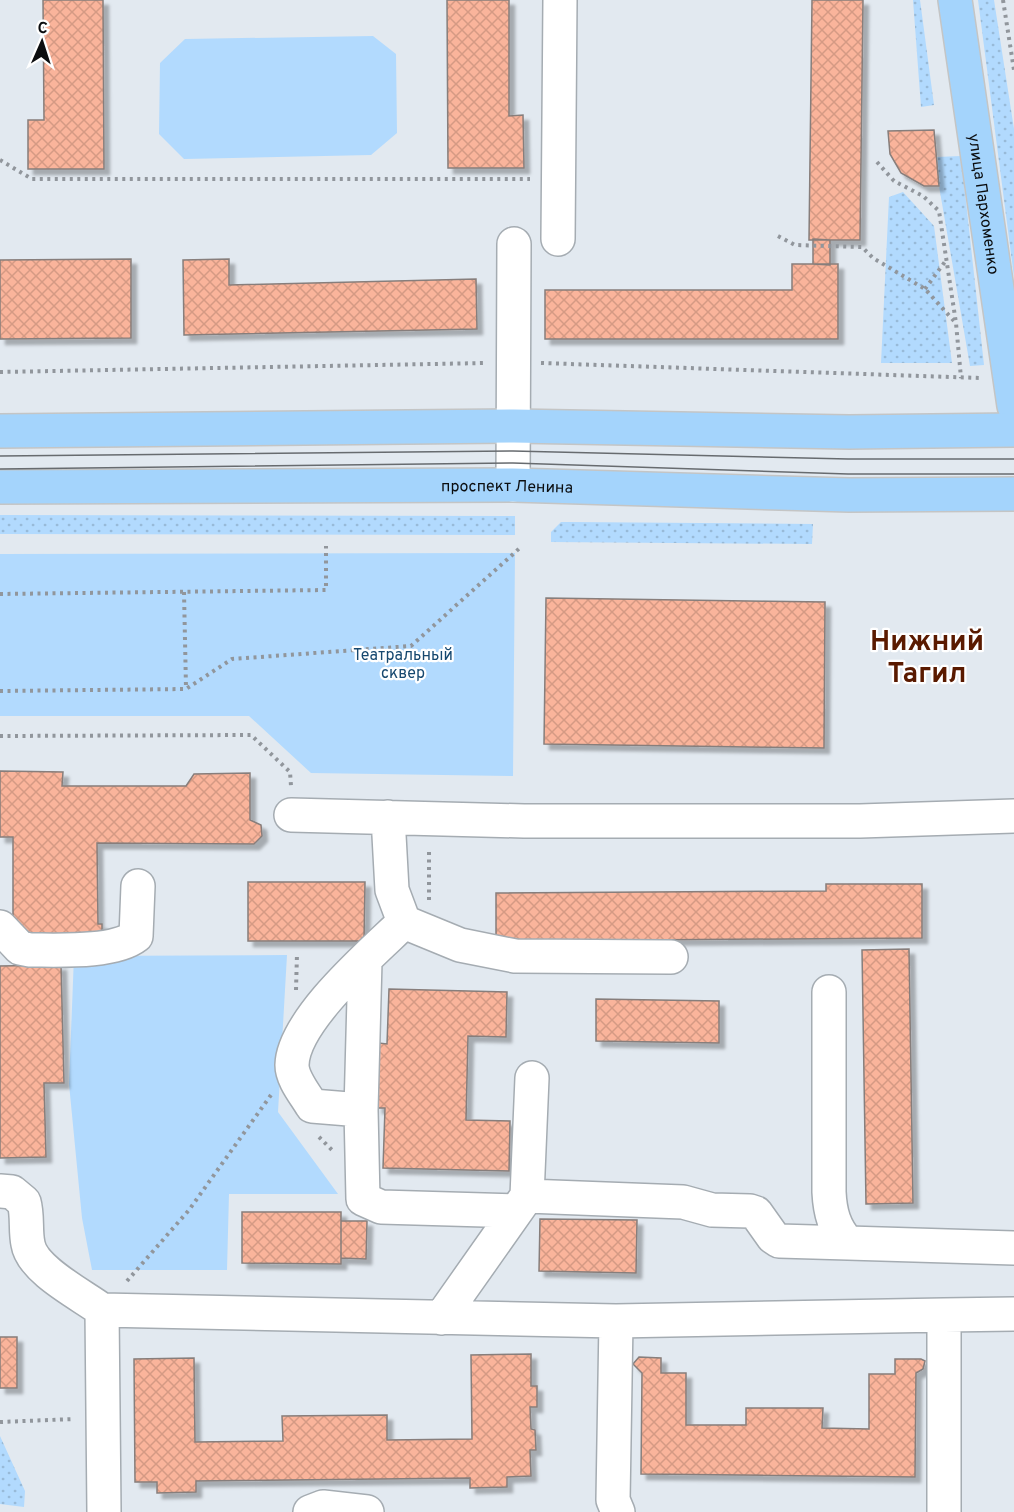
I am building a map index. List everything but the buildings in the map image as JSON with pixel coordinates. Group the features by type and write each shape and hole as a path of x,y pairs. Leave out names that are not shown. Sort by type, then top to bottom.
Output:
{"main road":[{"name":"улица Пархоменко","path":"955,0 1012,392"},
{"path":"0,431 514,426 849,432 1014,430"},
{"name":"проспект Ленина","path":"0,487 513,485 849,495 1014,494"}],"street":[{"path":"558,239 560,0"},
{"path":"513,485 514,244"},
{"path":"291,815 524,821 860,821 1014,816"},
{"path":"388,817 392,890 416,927 460,945 514,956 671,957"},
{"path":"0,927 20,948 30,950 112,946 128,942 136,936 138,886"},
{"path":"361,1110 312,1106 299,1087 292,1065 302,1034 340,985 365,960 416,927"},
{"path":"365,960 361,1110 363,1199 381,1207 683,1202 712,1210 750,1210 760,1218 770,1233 779,1241 1014,1248"},
{"path":"829,992 830,1210 839,1234 848,1243"},
{"path":"441,1318 521,1203 532,1078"},
{"path":"0,1191 12,1192 21,1197 24,1202 28,1246 35,1260 52,1276 102,1310 616,1322 1014,1314"},
{"path":"102,1310 104,1512"},
{"path":"944,1315 944,1512"},
{"path":"616,1322 613,1500 618,1512"},
{"path":"310,1512 323,1507 367,1512"}],"path":[{"path":"1003,0 1014,70"},
{"path":"0,160 32,179 558,179"},
{"path":"877,162 894,181 923,195 939,211 956,323 961,378"},
{"path":"778,236 795,245 862,247 873,258 925,289 956,323"},
{"path":"925,289 947,259"},
{"path":"0,372 513,362 961,378 1012,392"},
{"path":"0,594 326,590 326,546"},
{"path":"0,691 186,689 232,659 411,646 522,546"},
{"path":"184,592 186,689"},
{"path":"0,736 251,735 291,772 291,815"},
{"path":"416,927 430,844"},
{"path":"102,1310 189,1210 292,1065"},
{"path":"0,1422 103,1418"}],"green space":[{"path":"913,0 920,0 934,105 921,107"},
{"path":"978,0 994,0 1014,129 1014,277"},
{"path":"373,36 396,54 397,133 371,155 184,159 159,134 160,63 185,39"},
{"path":"961,156 984,365 970,366 939,186 937,157"},
{"path":"903,192 934,226 952,363 881,363 889,197"},
{"path":"0,515 515,516 515,535 0,534"},
{"path":"561,522 813,524 812,544 551,542 551,532"},
{"name":"Театральный сквер","path":"515,553 513,776 311,773 249,716 0,716 0,554"},
{"path":"287,955 278,1112 338,1194 229,1194 227,1270 92,1270 82,1218 69,1084 74,956"},
{"path":"0,1436 25,1491 24,1507 0,1504"}],"tram line":[{"path":"0,456 513,451 848,459 1014,459"},
{"path":"0,469 513,463 848,474 1014,474"}],"district":[{"name":"Нижний Тагил","path":"927,656"}]}
